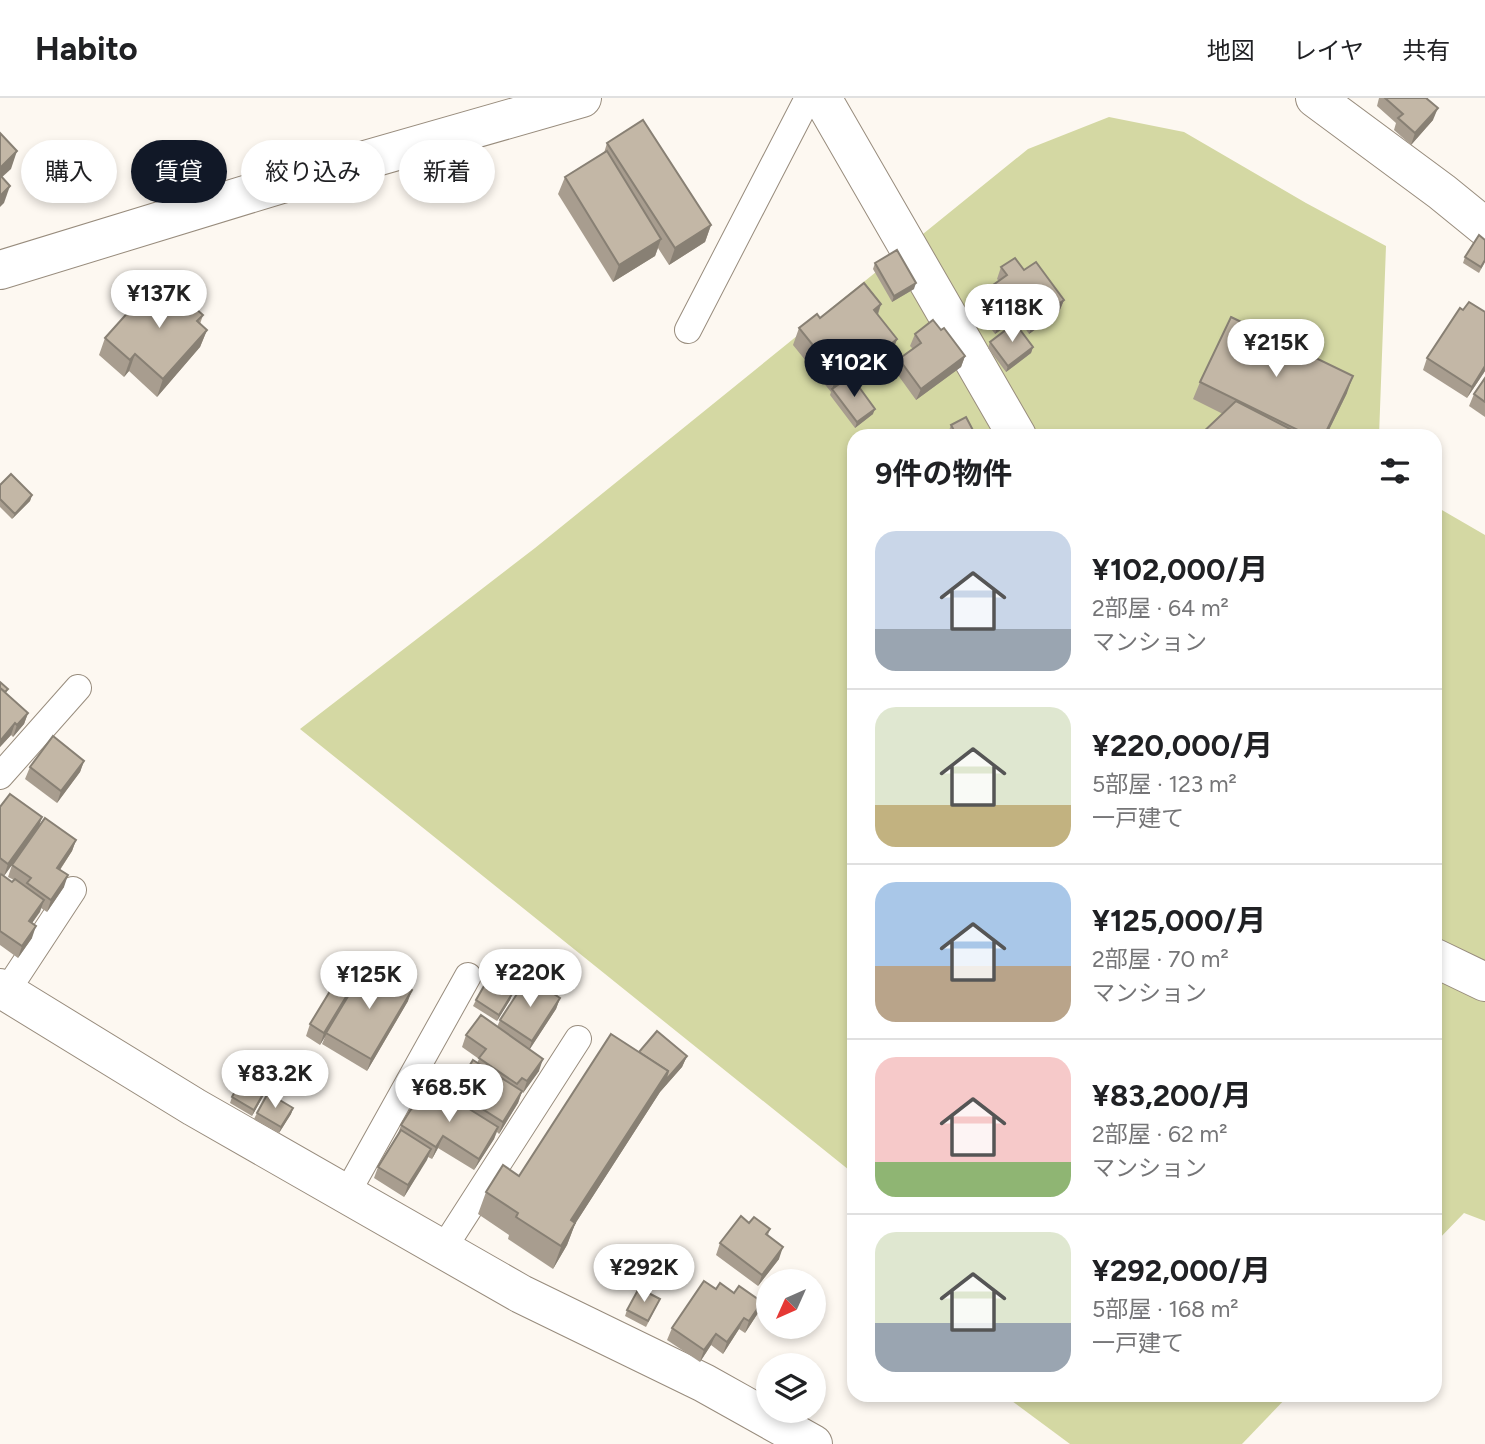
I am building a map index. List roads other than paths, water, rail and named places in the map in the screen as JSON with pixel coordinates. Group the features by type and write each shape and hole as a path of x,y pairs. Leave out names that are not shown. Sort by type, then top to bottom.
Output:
{"main road":[{"path":"0,270 278,185 582,98"},
{"path":"822,98 1013,429"},
{"path":"1315,98 1485,227"},
{"path":"1442,961 1485,982"},
{"path":"3,990 194,1107 521,1294 704,1383 813,1444"}],"street":[{"path":"688,331 808,98"},
{"path":"0,776 78,688"},
{"path":"3,990 73,890"},
{"path":"347,1193 468,976"},
{"path":"443,1249 578,1039"}]}
